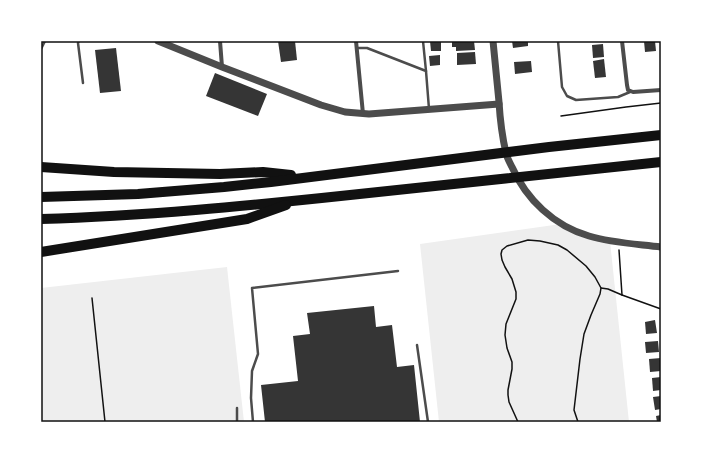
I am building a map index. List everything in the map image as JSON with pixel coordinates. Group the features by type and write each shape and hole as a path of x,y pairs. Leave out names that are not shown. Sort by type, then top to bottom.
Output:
{"highway":[{"path":"41,197 138,194 240,185 549,147 661,135"},
{"path":"41,219 189,211 661,162"},
{"path":"41,167 150,173 220,174 263,172 305,177"},
{"path":"41,252 247,218 302,200"}],"street":[{"path":"161,41 222,67 326,107 345,112 363,114 499,104"},
{"path":"220,41 222,67"},
{"path":"356,41 363,114"},
{"path":"493,41 501,123 506,154 516,176 527,194 551,217 574,231 605,241 661,247"},
{"path":"622,41 628,90 630,92 661,90"}],"lane":[{"path":"41,49 44,41"},
{"path":"79,41 83,83"},
{"path":"423,41 429,109"},
{"path":"558,41 562,87 567,96 576,100 618,97 630,92"},
{"path":"357,48 367,48 426,71"},
{"path":"253,422 251,398 252,371 258,354 252,288 398,271"},
{"path":"417,345 428,422"},
{"path":"237,408 237,422"}],"path":[{"path":"561,116 661,103"},
{"path":"518,422 509,402 508,390 512,362 506,348 505,335 506,324 516,299 516,292 512,279 502,260 501,254 502,250 507,246 528,240 558,245 567,250 586,266 595,277 601,288 584,334 574,410 578,422"},
{"path":"619,242 622,295"},
{"path":"601,288 608,289 661,309"},
{"path":"92,298 105,422"}],"shaded area":[{"path":"561,224 610,241 629,422 439,422 420,244"},
{"path":"227,267 244,422 41,422 41,288"}],"building":[{"path":"278,41 295,41 297,60 281,62"},
{"path":"430,41 441,41 441,51 431,51"},
{"path":"452,41 474,41 475,50 456,51 456,47 452,47"},
{"path":"512,41 528,41 528,46 513,48"},
{"path":"644,41 655,41 656,51 645,52"},
{"path":"603,44 604,57 593,58 592,45"},
{"path":"116,48 121,91 100,93 95,50"},
{"path":"475,52 476,64 457,65 457,53"},
{"path":"440,55 440,65 430,66 429,56"},
{"path":"604,59 606,77 595,78 593,61"},
{"path":"531,61 532,72 515,74 514,62"},
{"path":"215,73 267,94 258,116 206,96"},
{"path":"374,306 376,327 392,325 397,367 414,365 420,422 265,422 261,385 298,381 293,336 310,334 307,313"},
{"path":"655,320 657,333 646,334 645,322"},
{"path":"658,341 659,352 646,353 645,342"},
{"path":"661,358 661,371 650,372 649,359"},
{"path":"661,377 661,390 653,391 652,378"},
{"path":"661,396 661,409 655,410 653,397"},
{"path":"661,415 661,422 657,422 656,416"}]}
